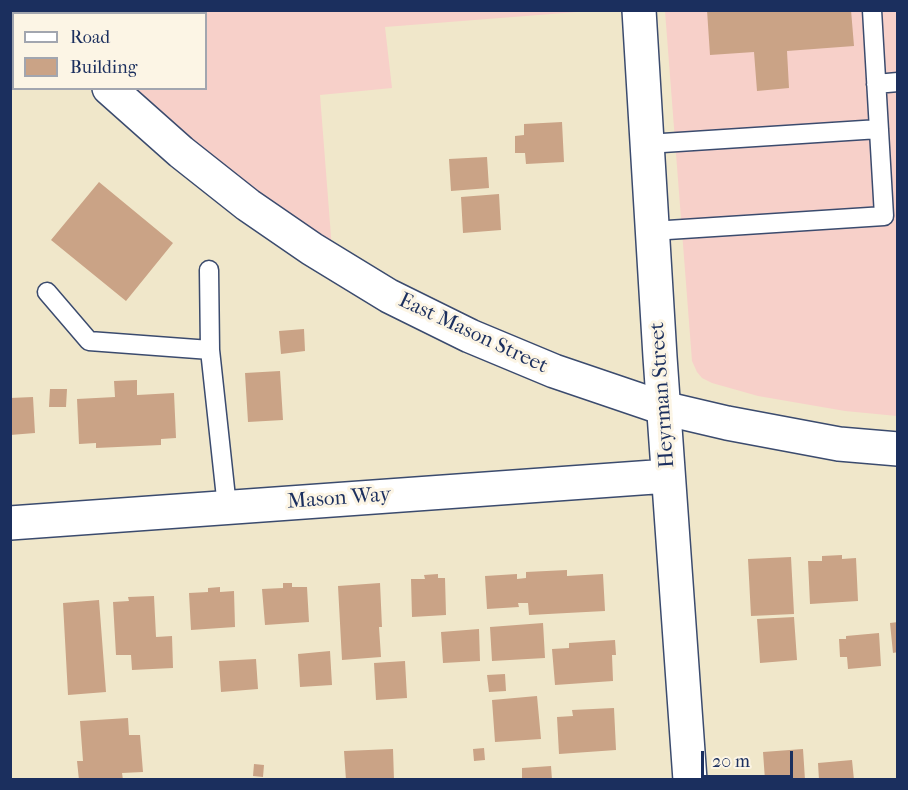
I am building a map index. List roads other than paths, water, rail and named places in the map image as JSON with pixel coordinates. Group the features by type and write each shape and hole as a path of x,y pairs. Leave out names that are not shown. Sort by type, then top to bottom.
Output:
{"street":[{"name":"Heyrman Street","path":"639,10 663,408 690,780"},
{"name":"East Mason Street","path":"111,90 167,141 248,205 312,249 389,296 470,336 554,371 663,408 727,423 839,444 897,449"},
{"name":"Mason Way","path":"10,523 668,476"}],"lane":[{"path":"652,231 884,216 872,10"},
{"path":"876,84 897,82"},
{"path":"647,144 879,129"},
{"path":"208,270 210,350 227,507"},
{"path":"47,292 89,341 210,350"}]}
